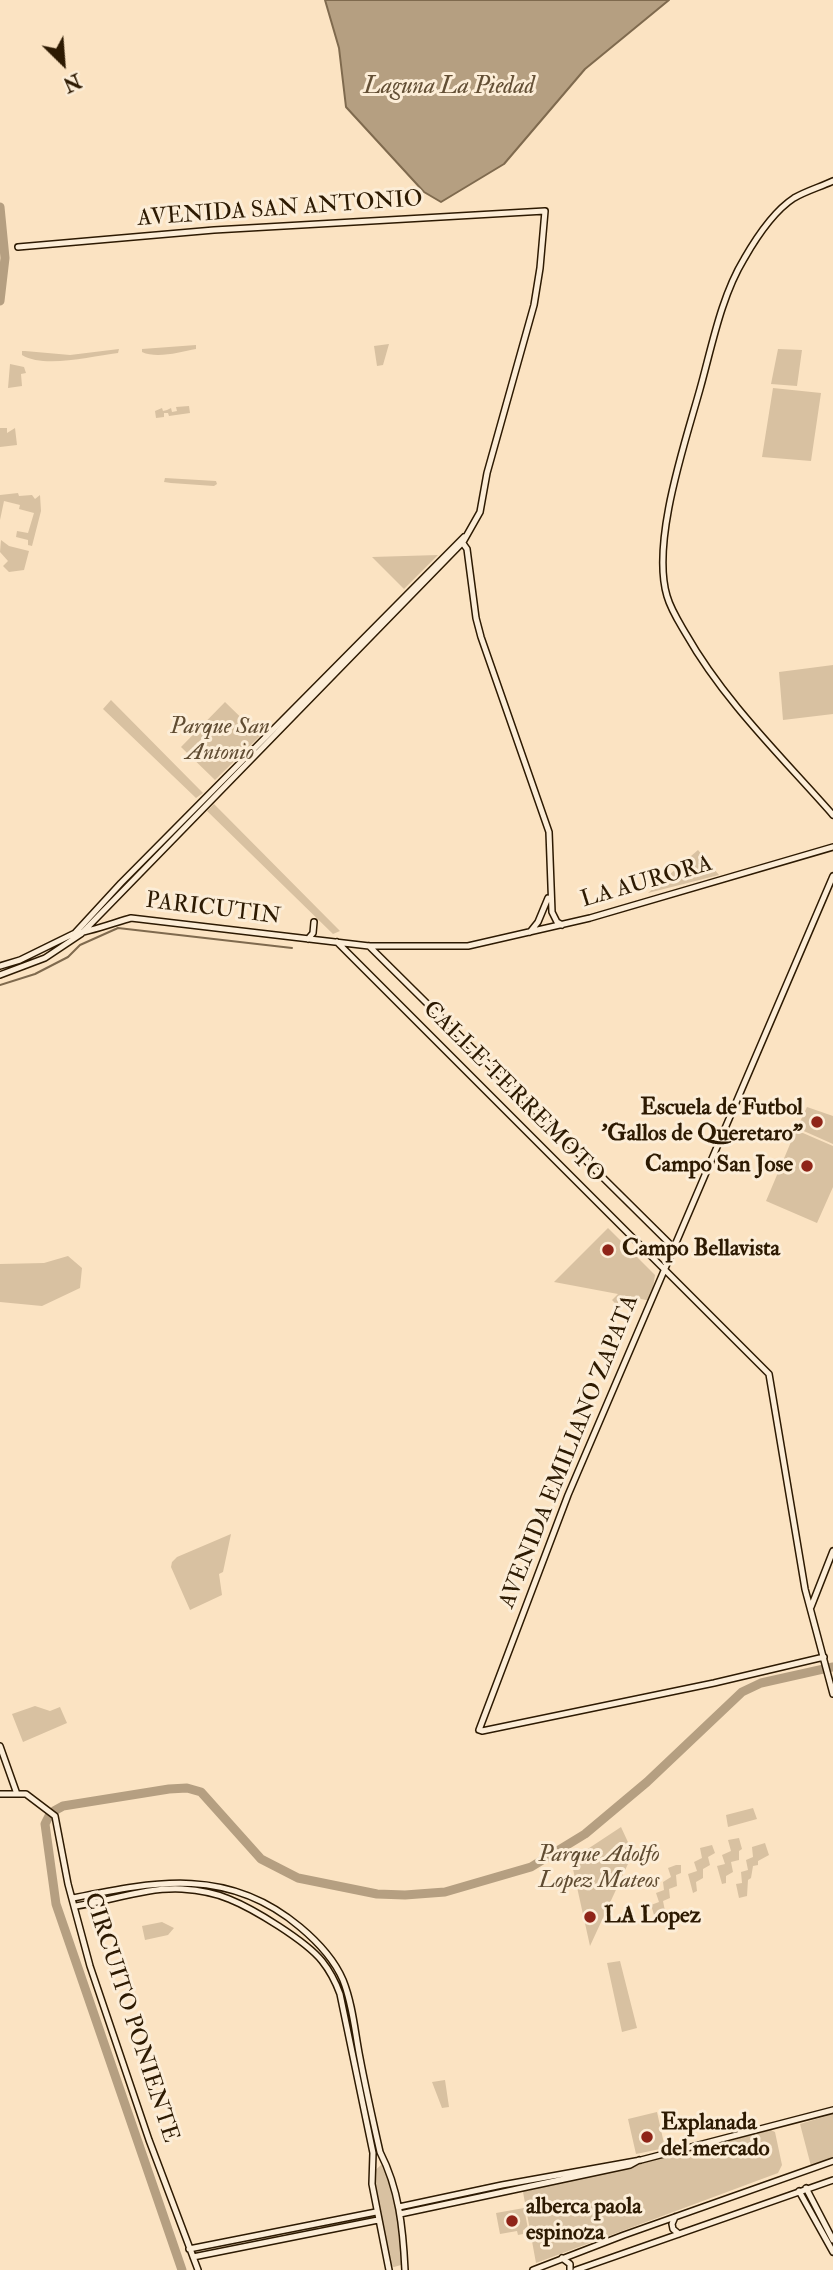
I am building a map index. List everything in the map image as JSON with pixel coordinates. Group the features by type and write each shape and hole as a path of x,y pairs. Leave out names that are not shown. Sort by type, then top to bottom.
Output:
{"street":[{"path":"833,181 796,197 778,213 744,259 726,300 686,441 668,517 664,565 666,589 672,607 692,645 713,676 833,815"},
{"name":"AVENIDA SAN ANTONIO","path":"18,247 214,230 545,211 534,305 487,473 480,512 463,540"},
{"path":"0,975 45,958 78,933 463,540 467,549 476,618 486,654 549,832 552,912 557,922 562,925"},
{"name":"LA AURORA","path":"369,946 468,946 528,934 833,847"},
{"name":"AVENIDA EMILIANO ZAPATA","path":"824,1657 714,1683 479,1730 505,1655 568,1495 833,876"},
{"path":"528,934 538,922 550,896"},
{"name":"PARICUTIN","path":"78,933 131,918 369,946"},
{"path":"308,939 313,933 314,922"},
{"path":"0,966 20,960 78,933"},
{"name":"CALLE TERREMOTO","path":"337,942 769,1374 810,1609"},
{"name":"CALLE TERREMOTO","path":"369,946 674,1248"},
{"path":"833,1551 810,1609 833,1694"},
{"path":"0,1746 17,1794 0,1794"},
{"path":"0,1794 12,1781"},
{"name":"CIRCUITO PONIENTE","path":"17,1794 30,1796 55,1816 68,1884 90,1966 198,2270"},
{"path":"73,1898 180,1882 231,1888 265,1902 320,1945 334,1964 348,1993 380,2152 388,2166 399,2207 404,2269"},
{"path":"229,1899 231,1888"},
{"path":"76,1906 173,1889 207,1893 229,1899 296,1938 326,1966 340,1994 373,2153 372,2183 389,2270"},
{"path":"296,1938 303,1930"},
{"path":"399,2207 641,2160 833,2110"},
{"path":"400,2214 630,2165 641,2160"},
{"path":"533,2270 833,2161"},
{"path":"372,2169 388,2166"},
{"path":"576,2270 833,2180"},
{"path":"768,2185 773,2188 776,2199"},
{"path":"806,2188 833,2240"},
{"path":"799,2191 833,2252"},
{"path":"190,2249 376,2212"},
{"path":"676,2217 672,2222 673,2228 679,2234"},
{"path":"192,2257 378,2220"},
{"path":"562,2258 570,2264 569,2270"}],"green space":[{"path":"389,344 383,365 377,366 374,346"},
{"path":"196,345 196,349 169,354 142,352 142,349"},
{"path":"119,349 118,353 55,361 32,359 22,355 22,351 70,355"},
{"path":"778,349 802,350 797,386 771,384"},
{"path":"10,364 24,367 26,373 21,374 22,386 8,388"},
{"path":"773,388 821,393 811,461 762,457"},
{"path":"189,406 190,413 169,416 164,413 164,417 156,418 155,411 162,408 163,411 171,408 172,412 177,411 176,407"},
{"path":"0,428 7,428 7,433 15,428 17,445 0,447"},
{"path":"165,478 216,481 217,484 171,483 164,482"},
{"path":"18,493 19,496 32,495 35,499 40,495 41,511 32,546 28,545 28,540 16,537 17,531 28,533 34,513 19,509 20,505 4,501 0,520 0,495"},
{"path":"1,540 9,546 29,551 24,570 9,572 3,566 8,561 0,552"},
{"path":"438,555 404,589 372,557"},
{"path":"833,665 833,714 783,720 779,672"},
{"path":"111,700 203,793 196,798 103,709"},
{"name":"Parque San Antonio","path":"225,702 260,736 215,780 181,747"},
{"path":"214,804 340,931 333,934 207,811"},
{"path":"698,850 719,875 648,893"},
{"name":"Escuela de Futbol 'Gallos de Queretaro\"","path":"807,1107 833,1116 833,1144 797,1128"},
{"name":"Campo San Jose","path":"796,1130 833,1146 833,1187 817,1223 766,1201"},
{"path":"608,1228 655,1275 651,1301 626,1296 615,1303 612,1300 618,1294 554,1282"},
{"path":"68,1256 82,1268 80,1288 42,1306 0,1302 0,1264 44,1263"},
{"path":"231,1534 223,1572 219,1574 222,1595 190,1610 171,1567 172,1562 177,1557"},
{"path":"35,1706 50,1711 60,1707 67,1723 23,1742 12,1714"},
{"path":"753,1808 757,1819 728,1827 726,1815"},
{"name":"Parque Adolfo Lopez Mateos","path":"621,1827 633,1853 590,1946 571,1860"},
{"path":"739,1838 742,1849 739,1851 739,1860 731,1862 733,1872 726,1876 726,1883 722,1884 717,1866 725,1864 722,1855 731,1851 728,1840"},
{"path":"765,1843 769,1855 753,1866 751,1878 748,1880 747,1896 739,1898 736,1884 742,1883 741,1872 748,1870 746,1860 753,1857 752,1847"},
{"path":"712,1845 715,1853 708,1857 710,1865 703,1869 703,1878 696,1882 697,1891 693,1893 688,1874 697,1871 694,1862 702,1858 700,1848"},
{"path":"681,1865 681,1873 676,1875 677,1886 669,1889 670,1898 663,1901 665,1911 654,1915 651,1905 659,1902 656,1893 664,1890 663,1882 671,1877 668,1868"},
{"path":"162,1922 174,1928 168,1935 145,1940 142,1926"},
{"path":"620,1961 637,2028 622,2032 607,1963"},
{"path":"445,2080 449,2107 442,2108 432,2082"},
{"path":"657,2112 665,2148 636,2154 628,2119"},
{"path":"833,2114 833,2158 811,2166 800,2124"},
{"path":"771,2130 775,2132 782,2165 778,2173 536,2263 523,2192 697,2149 711,2154 719,2152 718,2148 729,2141"},
{"path":"381,2165 390,2168 401,2238 401,2265 394,2267 389,2265 373,2172"},
{"name":"alberca paola espinoza","path":"524,2208 528,2229 518,2235 517,2231 500,2234 496,2213"}],"water":[{"name":"Laguna La Piedad","path":"325,0 669,0 585,69 504,164 441,202 424,192 346,107 339,48"}],"waterway":[{"path":"0,207 5,258 0,301"},
{"path":"0,985 35,974 68,957 80,945 118,928 292,948"},
{"path":"54,1811 63,1806 187,1788 201,1792 261,1859 298,1878 377,1894 445,1892 531,1867 585,1834 647,1782 742,1692 761,1683 833,1667"},
{"path":"49,1816 45,1824 56,1904 182,2270"}],"place":[{"name":"Escuela de Futbol 'Gallos de Queretaro\"","path":"817,1122"},
{"name":"Campo San Jose","path":"807,1166"},
{"name":"Campo Bellavista","path":"608,1250"},
{"name":"LA Lopez","path":"590,1917"},
{"name":"Explanada del mercado","path":"647,2137"},
{"name":"alberca paola espinoza","path":"512,2221"}]}
